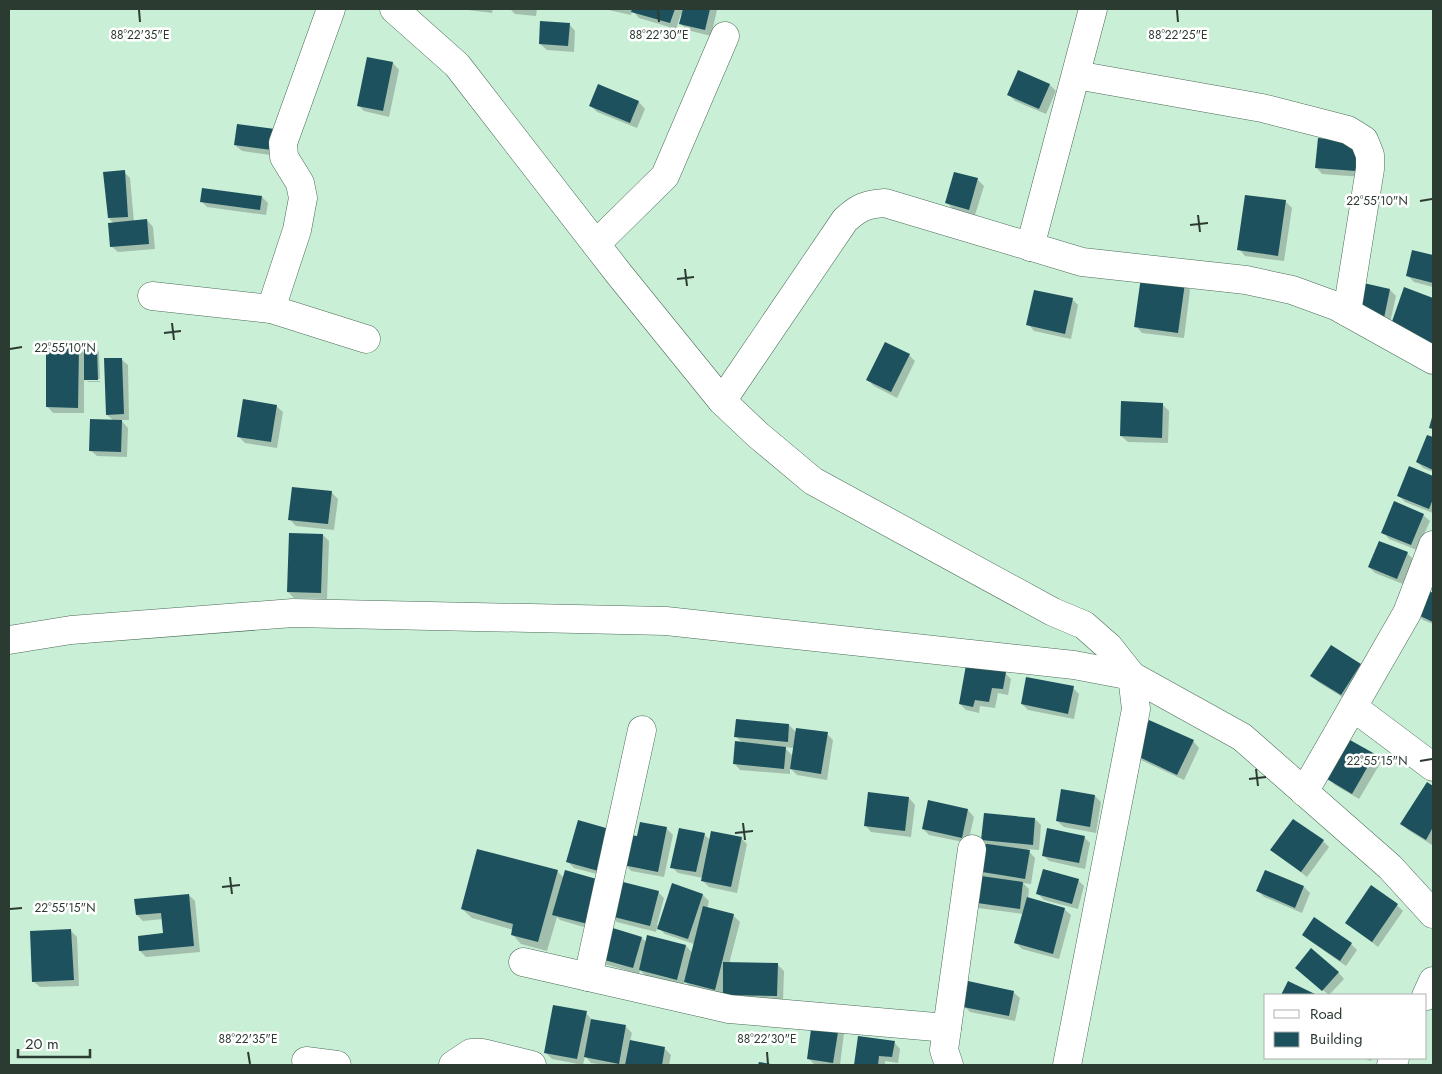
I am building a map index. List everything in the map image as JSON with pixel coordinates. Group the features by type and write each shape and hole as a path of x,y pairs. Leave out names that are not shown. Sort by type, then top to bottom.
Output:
{"street":[{"path":"271,308 297,230 303,198 300,183 284,157 284,143 331,9"},
{"path":"394,9 457,65 596,244 722,401 758,435 813,481 1053,612 1084,625 1109,647 1132,676 1136,709 1066,1065"},
{"path":"1030,247 1093,9"},
{"path":"596,244 665,176 725,36"},
{"path":"1076,75 1262,108 1348,130 1364,140 1370,155 1370,169 1346,312"},
{"path":"722,401 844,220 857,210 871,204 885,203 1082,262 1246,280 1292,290 1346,312 1433,360"},
{"path":"152,296 271,308 366,339"},
{"path":"1304,792 1406,613 1433,545"},
{"path":"9,640 70,630 292,613 666,621 1074,665 1132,676 1242,737 1390,867 1433,914"},
{"path":"1353,707 1433,767"},
{"path":"588,977 642,730"},
{"path":"949,1065 944,1050 972,849"},
{"path":"523,962 729,1009 947,1028"},
{"path":"1427,994 1433,981"},
{"path":"453,1065 471,1054 483,1053 532,1065"},
{"path":"306,1061 337,1065"}],"building":[{"path":"632,9 675,9 670,23 631,12"},
{"path":"683,9 710,9 705,30 679,24"},
{"path":"540,21 570,23 568,46 539,44"},
{"path":"367,57 393,62 383,111 357,106"},
{"path":"1018,70 1050,84 1039,109 1007,95"},
{"path":"598,84 639,101 630,123 589,106"},
{"path":"237,124 275,129 272,150 234,145"},
{"path":"1318,138 1359,142 1356,171 1315,168"},
{"path":"125,170 128,217 108,218 103,172"},
{"path":"954,172 978,178 969,210 945,203"},
{"path":"202,188 262,196 260,210 200,202"},
{"path":"1245,195 1286,200 1278,256 1237,250"},
{"path":"147,219 149,244 110,247 108,223"},
{"path":"1412,250 1433,255 1433,283 1406,276"},
{"path":"1141,277 1185,283 1178,333 1134,327"},
{"path":"1359,282 1390,289 1384,318 1353,311"},
{"path":"1404,287 1433,298 1433,346 1388,333"},
{"path":"1034,290 1073,298 1065,334 1026,325"},
{"path":"885,342 910,354 891,392 866,380"},
{"path":"46,346 79,346 78,408 46,407"},
{"path":"84,348 97,348 98,380 84,380"},
{"path":"104,358 122,358 124,414 106,415"},
{"path":"243,399 277,405 271,442 237,437"},
{"path":"1121,401 1163,403 1162,438 1120,436"},
{"path":"1433,414 1433,429 1429,428"},
{"path":"90,419 122,420 121,452 89,451"},
{"path":"1427,435 1433,437 1433,470 1416,462"},
{"path":"1409,466 1433,476 1433,499 1429,509 1397,496"},
{"path":"292,487 332,491 328,524 288,520"},
{"path":"1394,501 1424,514 1411,545 1381,533"},
{"path":"289,533 323,534 321,593 287,592"},
{"path":"1379,541 1408,552 1397,579 1368,567"},
{"path":"1427,590 1433,593 1433,622 1416,614"},
{"path":"1331,645 1361,664 1341,695 1310,676"},
{"path":"966,665 1006,672 1003,689 992,688 989,702 975,700 973,707 959,704"},
{"path":"1026,677 1074,686 1068,714 1021,704"},
{"path":"736,719 789,724 788,742 734,737"},
{"path":"1149,720 1194,740 1177,775 1133,754"},
{"path":"796,728 828,732 821,774 790,769"},
{"path":"1350,740 1375,754 1352,794 1327,779"},
{"path":"735,741 786,747 784,769 733,764"},
{"path":"1427,782 1433,786 1433,827 1426,840 1400,824"},
{"path":"1061,789 1095,795 1090,827 1056,821"},
{"path":"868,792 909,797 905,831 864,826"},
{"path":"928,800 968,809 962,838 922,829"},
{"path":"984,813 1035,818 1033,845 981,840"},
{"path":"1293,819 1324,840 1301,872 1270,850"},
{"path":"578,820 613,830 602,872 566,862"},
{"path":"640,822 667,827 658,872 623,865 630,835 637,836"},
{"path":"679,828 705,833 696,872 670,868"},
{"path":"1047,828 1085,836 1079,863 1042,856"},
{"path":"711,831 742,837 731,887 701,881"},
{"path":"980,843 1030,850 1025,879 976,871"},
{"path":"477,849 558,870 538,942 511,935 513,924 461,909"},
{"path":"1043,869 1079,879 1072,904 1036,894"},
{"path":"565,870 600,880 588,924 552,915"},
{"path":"1265,870 1304,886 1295,908 1256,891"},
{"path":"974,875 1023,882 1020,909 970,902"},
{"path":"619,881 659,891 650,926 610,916"},
{"path":"672,883 703,894 688,939 657,929"},
{"path":"1371,885 1398,904 1372,942 1345,923"},
{"path":"189,894 194,946 139,951 138,936 163,933 161,913 136,915 134,899"},
{"path":"1027,897 1065,908 1053,954 1014,943"},
{"path":"703,906 734,914 715,990 684,982"},
{"path":"1314,917 1352,943 1340,961 1302,935"},
{"path":"603,925 642,937 633,968 594,957"},
{"path":"71,929 74,980 32,982 30,931"},
{"path":"647,935 686,945 677,980 639,970"},
{"path":"1311,948 1339,972 1322,991 1295,968"},
{"path":"723,962 778,963 777,996 723,995"},
{"path":"968,981 1014,991 1009,1016 963,1007"},
{"path":"1288,981 1315,994 1282,994"},
{"path":"553,1005 587,1011 577,1059 544,1053"},
{"path":"591,1019 626,1025 619,1064 584,1057"},
{"path":"812,1022 839,1026 833,1063 807,1059"},
{"path":"858,1036 895,1041 892,1057 879,1056 878,1065 854,1065"},
{"path":"630,1040 665,1047 662,1065 625,1065"},
{"path":"759,1062 771,1064 771,1065 758,1065"}]}
